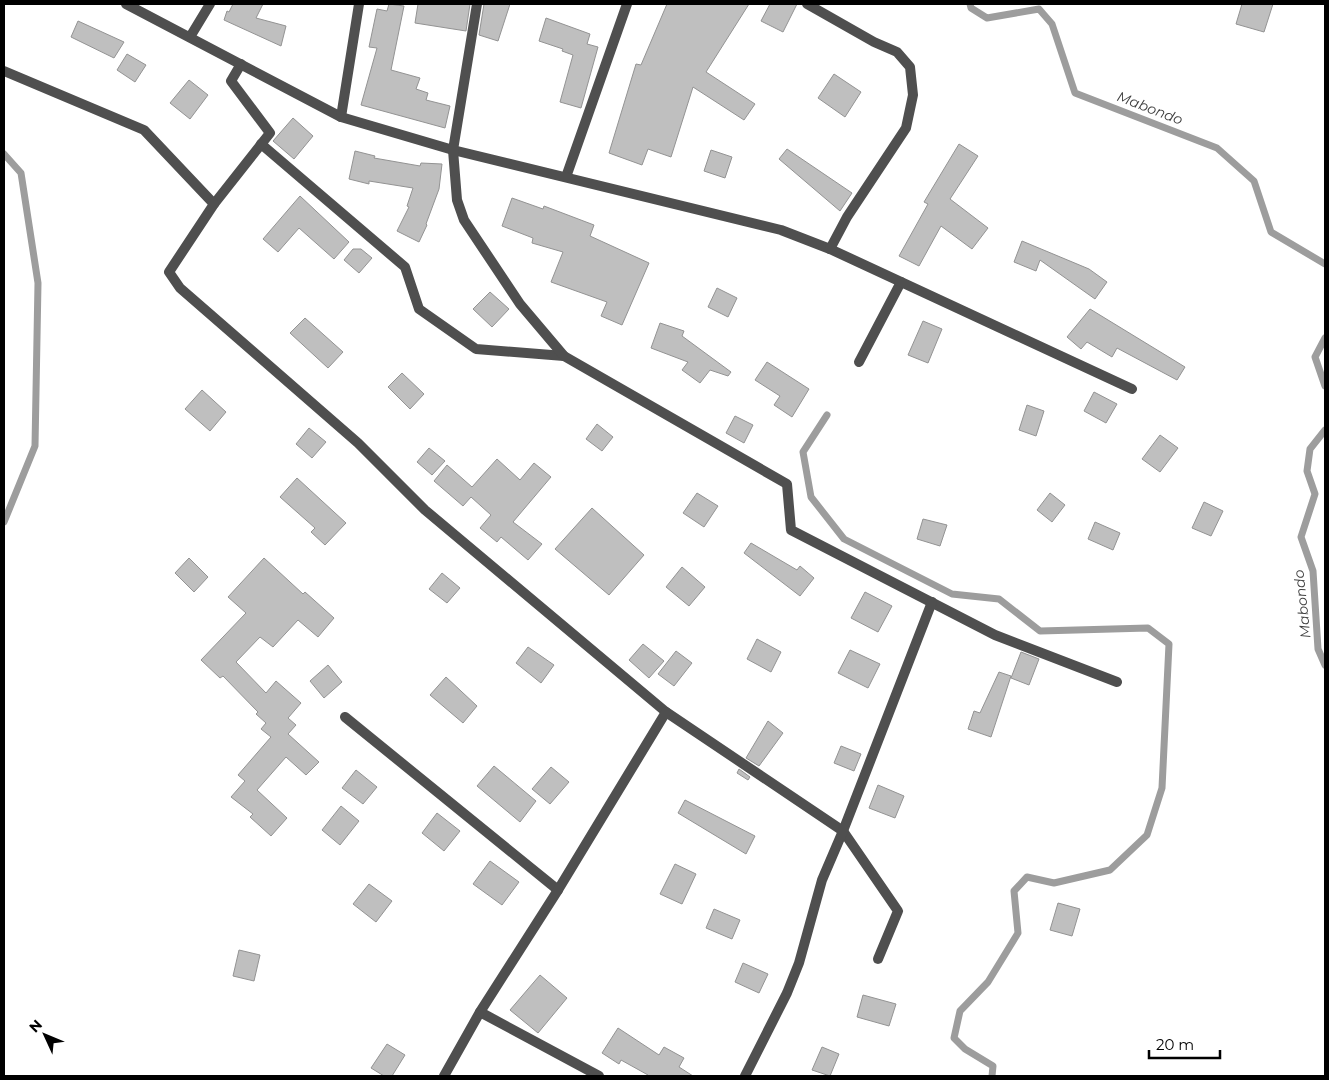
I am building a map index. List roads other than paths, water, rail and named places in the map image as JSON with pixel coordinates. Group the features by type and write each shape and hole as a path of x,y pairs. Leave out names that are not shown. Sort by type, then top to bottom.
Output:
{"street":[{"path":"126,4 341,117 453,150 781,230 830,249 1132,389"},
{"path":"190,37 210,4"},
{"path":"341,117 359,4"},
{"path":"477,4 453,150 457,200 464,220 520,304 564,356 787,484 791,530 995,635 1117,682"},
{"path":"566,177 627,4"},
{"path":"807,4 874,42 898,52 910,67 913,95 906,128 847,217 830,249"},
{"path":"241,64 231,81 270,133 214,204 169,272 180,288 358,443 425,510 666,712 843,831 898,911 878,959"},
{"path":"4,71 144,130 214,204"},
{"path":"261,144 404,267 419,308 476,349 564,356"},
{"path":"859,362 902,282"},
{"path":"745,1076 787,993 799,963 822,880 932,602"},
{"path":"444,1076 480,1012 558,890 666,712"},
{"path":"345,717 558,890"},
{"path":"480,1012 599,1076"}],"waterway":[{"name":"Mabondo","path":"970,4 971,8 987,18 1039,9 1052,24 1075,93 1217,148 1254,181 1271,232 1325,264"},
{"path":"4,154 21,173 38,283 35,446 4,522"},
{"name":"Mabondo","path":"1325,338 1315,357 1325,386"},
{"path":"827,415 803,452 811,497 844,539 952,594 999,599 1040,631 1148,628 1169,644 1162,788 1147,835 1110,870 1054,883 1027,877 1014,891 1018,933 988,982 960,1011 954,1038 965,1049 993,1066 992,1076"},
{"name":"Mabondo","path":"1325,430 1310,449 1307,471 1315,494 1301,537 1313,571 1318,649 1325,665"}]}
